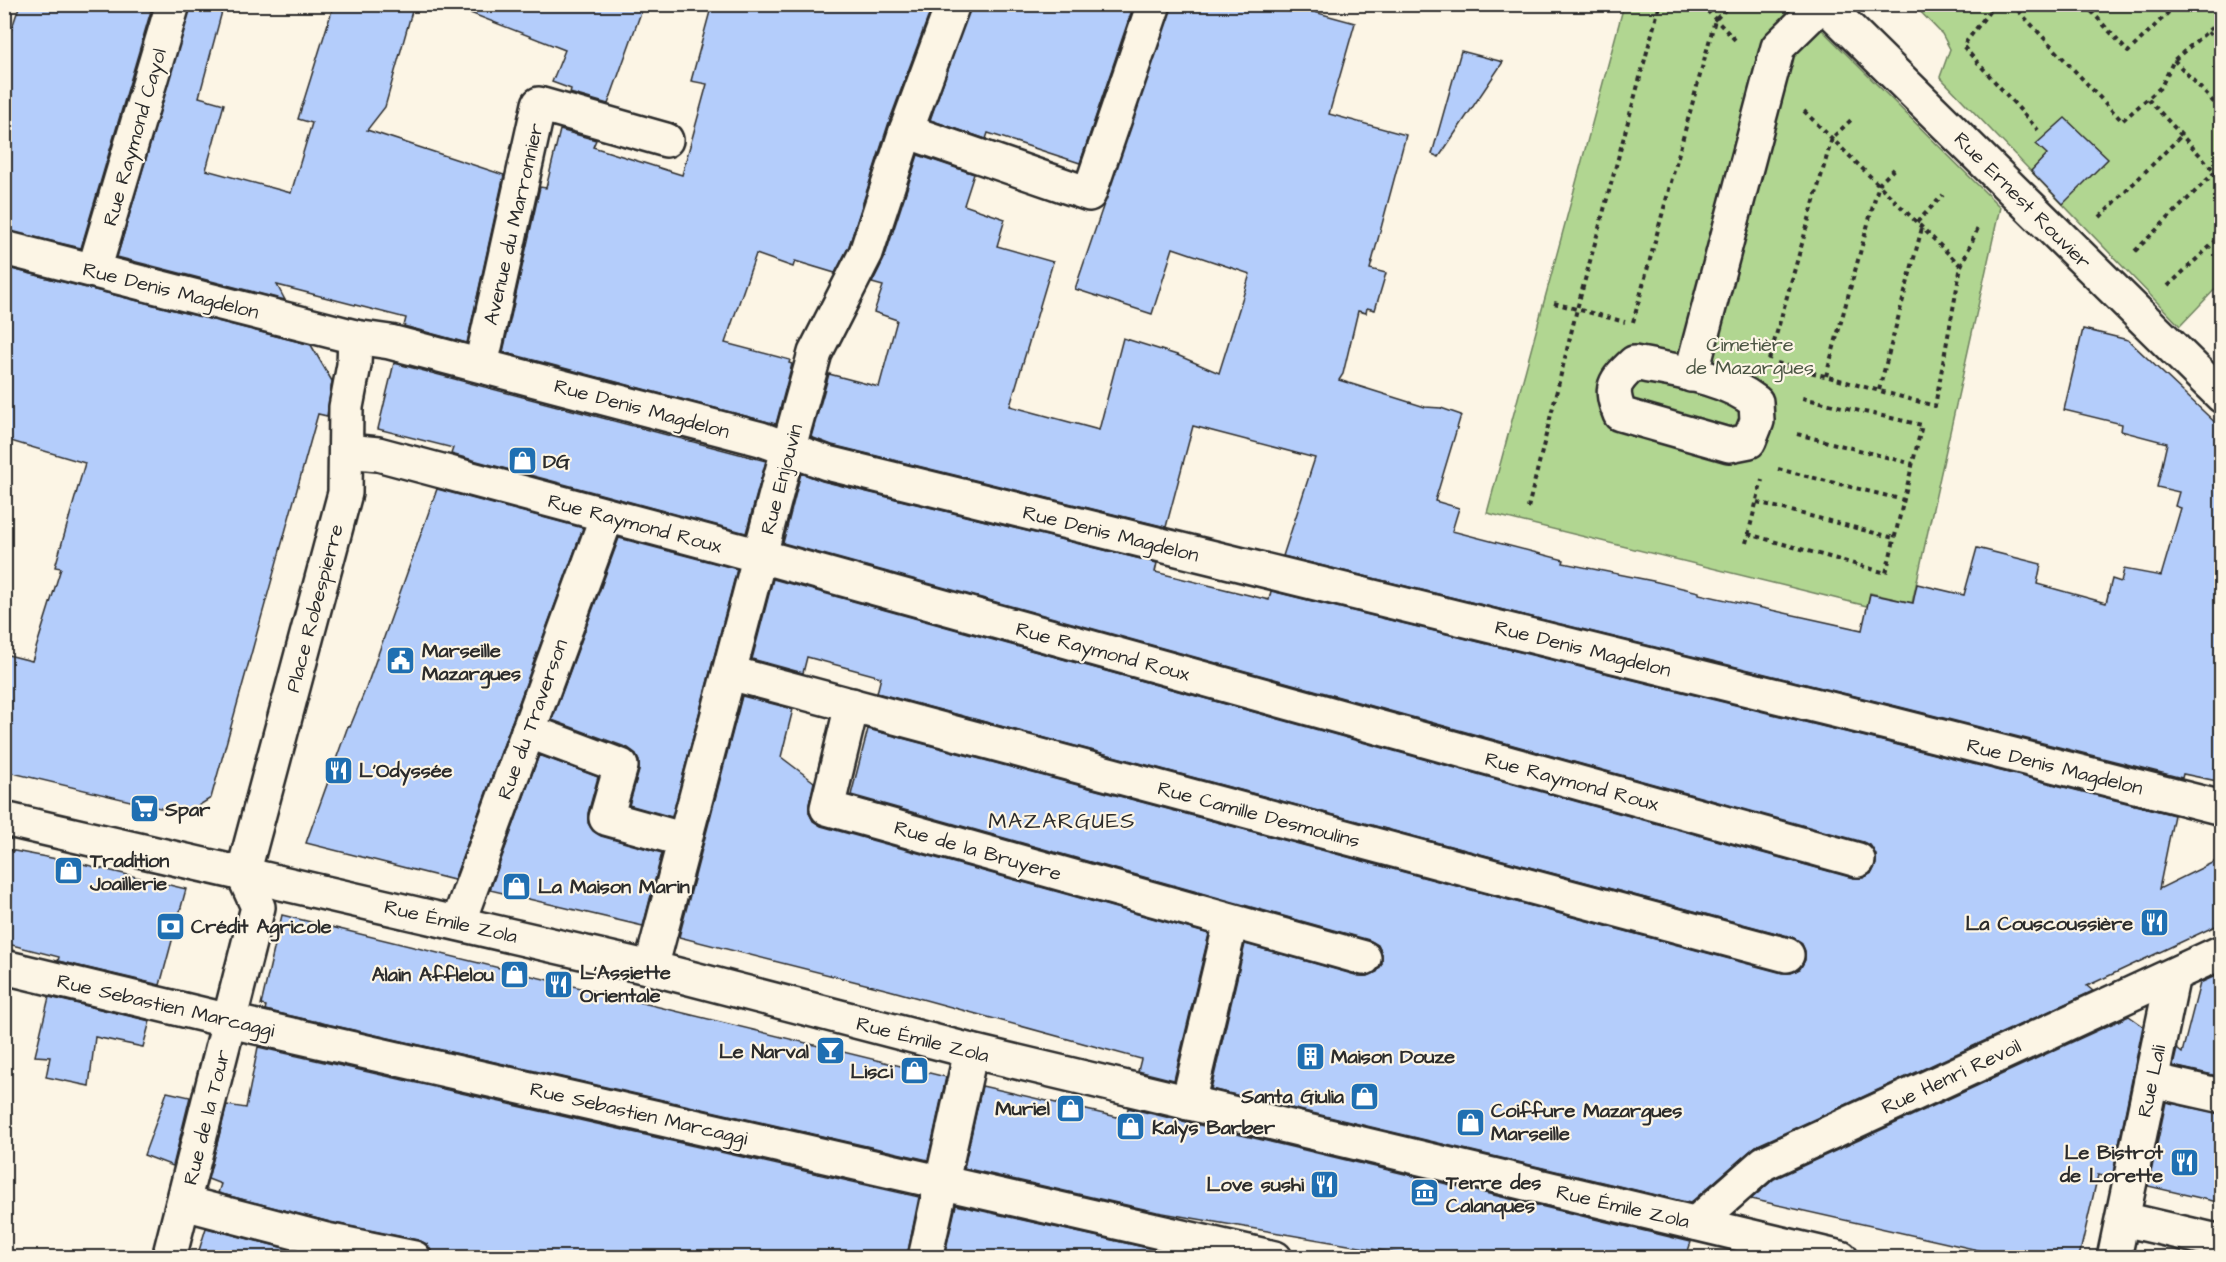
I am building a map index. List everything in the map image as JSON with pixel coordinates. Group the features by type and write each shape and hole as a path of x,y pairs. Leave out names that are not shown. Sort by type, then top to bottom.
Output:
{"street":[{"name":"Rue Raymond Cayol","path":"94,270 173,4"},
{"name":"Rue Enjouvin","path":"651,968 816,353 866,253 906,130 953,4"},
{"path":"906,130 1089,194 1154,4"},
{"path":"1691,375 1778,47 1823,4"},
{"name":"Rue Ernest Rouvier","path":"1823,4 2222,396"},
{"name":"Avenue du Marronnier","path":"481,365 539,104 666,140"},
{"name":"Rue Denis Magdelon","path":"4,248 355,337 390,342 481,365 761,439 827,463 1892,724 2222,808"},
{"name":"Place Robespierre","path":"243,874 345,493 346,407 354,365 355,337"},
{"path":"1634,363 1691,375 1741,390 1756,402 1757,421 1749,441 1729,445 1620,414 1613,396 1619,378 1634,363"},
{"name":"Rue Raymond Roux","path":"347,451 378,454 760,556 1858,860"},
{"name":"Rue du Traverson","path":"458,923 607,516"},
{"name":"Rue Camille Desmoulins","path":"730,673 1787,955"},
{"name":"Rue de la Bruyere","path":"852,705 827,808 1364,958"},
{"path":"528,731 621,766 606,818 685,840"},
{"name":"Rue Émile Zola","path":"4,819 651,968 970,1051 1696,1223 1725,1245 1841,1257"},
{"name":"Rue de la Tour","path":"169,1257 258,907 243,874"},
{"path":"1188,1103 1231,922"},
{"name":"Rue Henri Revoil","path":"1696,1223 1764,1163 2222,952"},
{"name":"Rue Sebastien Marcaggi","path":"4,967 230,1021 1275,1257"},
{"name":"Rue Lali","path":"2114,1257 2173,975"},
{"path":"924,1257 970,1051"},
{"path":"2151,1080 2222,1096"},
{"path":"184,1203 323,1249 414,1257"},
{"path":"2122,1219 2222,1242"}],"path":[{"path":"1528,508 1577,309 1660,4"},
{"path":"1701,4 1770,77 1961,267"},
{"path":"1619,378 1715,20 1731,4"},
{"path":"1995,4 1963,46 2038,130"},
{"path":"2012,4 2122,121 2161,87 2175,60 2222,19"},
{"path":"2085,5 2128,52 2177,4"},
{"path":"2208,32 2222,47"},
{"path":"2175,60 2222,111"},
{"path":"2148,99 2222,179"},
{"path":"1756,407 1832,138 1851,120"},
{"path":"2095,222 2181,136"},
{"path":"1826,376 1879,184 1897,166"},
{"path":"2132,253 2215,172"},
{"path":"1917,222 1943,195"},
{"path":"1879,390 1923,227"},
{"path":"1935,406 1961,267 1978,228"},
{"path":"2168,286 2222,235"},
{"path":"1748,534 1886,573 1922,425 1796,397"},
{"path":"1787,431 1912,464"},
{"path":"1778,468 1904,500"},
{"path":"1757,502 1894,538"}],"green space":[{"name":"Cimetière de Mazargues","path":"1624,5 1797,5 2000,207 1912,603 1870,593 1867,606 1487,513"},
{"path":"1914,5 2221,5 2221,283 2180,326 1940,77 1950,49 1942,34"}],"building":[{"path":"20,4 153,4 81,248 4,230 4,51"},
{"path":"191,4 224,4 199,97 224,104 206,170 291,193 312,123 298,119 334,4 414,4 385,107 367,130 504,175 467,343 404,326 406,318 277,285 285,300 117,257"},
{"path":"456,4 644,4 608,104 570,93 571,89 552,82 565,50 455,7"},
{"path":"712,4 933,4 888,125 849,246 835,273 795,261 793,267 756,254 725,343 790,360 789,363 792,364 776,424 503,352 540,187 546,188 560,130 596,140 593,147 682,175 707,84 691,81"},
{"path":"971,4 1134,4 1080,163 988,133 986,139 930,120"},
{"path":"1172,4 1285,4 1355,23 1329,114 1406,135 1370,269 1386,273 1375,310 1367,308 1366,313 1358,311 1343,374 1339,380 1425,407 1441,408 1461,415 1435,501 1459,508 1452,531 1564,560 1563,563 1653,581 1699,592 1699,594 1862,630 1870,594 1913,603 1917,584 1964,595 1977,548 2041,564 2037,584 2106,603 2112,579 2121,582 2124,569 2161,576 2181,508 2175,506 2179,492 2157,487 2167,443 2121,431 2122,424 2064,410 2083,329 2128,340 2222,429 2222,782 2183,774 2182,778 1283,556 1315,458 1193,426 1166,527 832,445 811,437 829,374 879,387 897,320 874,312 883,286 872,283 884,259 918,155 974,174 964,205 1005,219 997,246 1053,262 1010,406 1099,430 1123,338 1177,355 1219,373 1250,274 1173,248 1152,314 1075,289"},
{"path":"1461,51 1503,62 1439,157 1432,154"},
{"path":"2065,118 2108,159 2063,204 2031,171 2047,154 2036,144"},
{"path":"4,267 311,345 332,381 327,416 318,414 211,798 185,814 4,771 4,654 32,661 61,568 55,567 85,463 4,439"},
{"path":"394,363 766,461 746,533 451,454 453,448 378,429"},
{"path":"801,473 822,481 1157,563 1155,572 1269,600 1271,591 2174,815 2159,889 2222,858 2222,923 2087,986 2093,991 1756,1146 1690,1203 1211,1089 1245,944 1359,976 1368,976 1377,972 1382,964 1382,954 1378,945 1369,940 851,795 868,729 1782,973 1791,973 1800,969 1805,960 1805,951 1801,942 1792,937 877,693 881,677 807,657 803,673 752,659 773,579 1853,878 1863,878 1872,873 1876,864 1876,855 1871,846 1863,842 783,543"},
{"path":"437,489 583,528 454,880 306,843 348,726 350,727 366,688"},
{"path":"619,538 737,569 672,817 629,805 639,771 639,761 635,753 628,748 552,720"},
{"path":"742,696 793,709 781,757 814,782 809,813 813,821 821,826 1209,934 1174,1080 1138,1071 1141,1059 889,990 679,937"},
{"path":"539,755 598,777 588,813 588,823 593,831 601,836 662,853 643,926 490,890"},
{"path":"4,849 83,864 186,889 160,985 58,961 59,957 4,943"},
{"path":"282,915 946,1077 928,1160 265,1010 266,1006 261,1005"},
{"path":"2222,973 2222,1077 2173,1066 2177,1049 2182,1053 2200,983"},
{"path":"49,997 150,1021 143,1047 95,1037 89,1086 46,1077 50,1057 35,1056"},
{"path":"2129,1016 2143,1026 2112,1178 2098,1175 2079,1257 2009,1257 1751,1199 1774,1179"},
{"path":"258,1047 919,1197 907,1257 432,1257 427,1244 418,1240 330,1222 218,1193 221,1184 208,1179 227,1105 246,1108"},
{"path":"982,1086 1126,1119 1128,1108 1691,1242 1686,1257 1418,1257 1157,1212 964,1168"},
{"path":"167,1092 190,1097 173,1166 144,1155"},
{"name":"Le Bistrot de Lorette","path":"2166,1102 2222,1114 2222,1203 2148,1186"},
{"path":"956,1205 1188,1257 944,1257"},
{"path":"206,1228 319,1257 197,1257"}],"place":[{"name":"DG","path":"522,461"},
{"name":"Marseille Mazargues","path":"401,661"},
{"name":"L'Odyssée","path":"338,770"},
{"name":"Spar","path":"144,809"},
{"name":"Tradition Joaillerie","path":"69,871"},
{"name":"La Maison Marin","path":"517,886"},
{"name":"La Couscoussière","path":"2154,923"},
{"name":"Crédit Agricole","path":"170,926"},
{"name":"Alain Afflelou","path":"515,974"},
{"name":"L'Assiette Orientale","path":"559,984"},
{"name":"Le Narval","path":"830,1051"},
{"name":"Maison Douze","path":"1310,1056"},
{"name":"Lisci","path":"914,1071"},
{"name":"Santa Giulia","path":"1365,1096"},
{"name":"Muriel","path":"1071,1108"},
{"name":"Coiffure Mazargues Marseille","path":"1470,1122"},
{"name":"Kalys Barber","path":"1131,1127"},
{"name":"Le Bistrot de Lorette","path":"2184,1163"},
{"name":"Love sushi","path":"1325,1184"},
{"name":"Terre des Calanques","path":"1425,1193"}],"district":[{"name":"MAZARGUES","path":"1062,820"}]}
